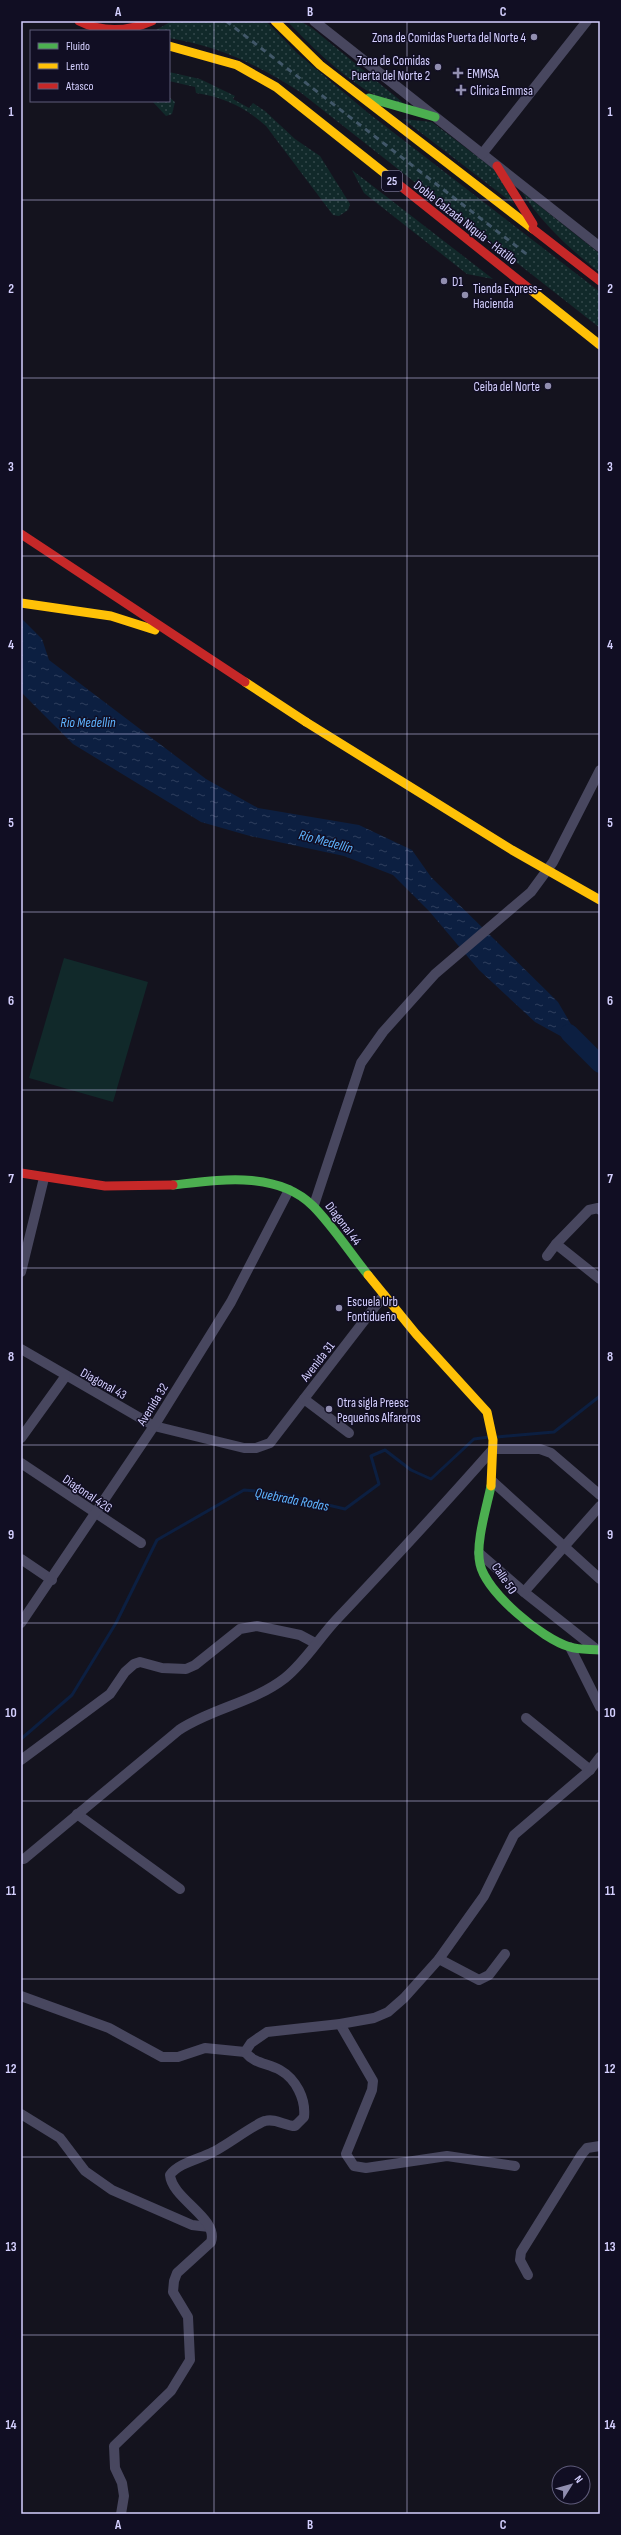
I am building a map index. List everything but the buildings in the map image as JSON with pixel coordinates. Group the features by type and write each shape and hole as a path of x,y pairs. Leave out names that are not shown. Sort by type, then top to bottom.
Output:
{"main road":[{"path":"79,21 102,30 128,29 152,21"},
{"path":"275,21 320,65 600,281"},
{"name":"Doble Calzada Niquia - Hatillo","path":"170,46 237,65 276,87 600,345"},
{"path":"360,96 435,118"},
{"path":"497,166 539,233"},
{"path":"21,534 306,722 512,850 600,900"},
{"path":"21,603 90,612 129,621 175,636"},
{"name":"Diagonal 44","path":"21,1173 44,1178 134,1187 231,1179 268,1181 289,1190 314,1205 319,1214 384,1295 487,1412"},
{"name":"Calle 50","path":"487,1412 493,1445 492,1481 479,1552 480,1565 505,1603 544,1635 570,1647 598,1650"}],"street":[{"path":"314,21 600,247"},
{"path":"482,154 587,21"},
{"path":"314,1205 361,1064 383,1032 435,974 497,923 531,892 553,862 600,770"},
{"path":"21,1272 44,1178"},
{"name":"Avenida 32","path":"21,1623 52,1580 154,1426 231,1302 289,1190"},
{"path":"547,1256 556,1244 589,1210 599,1209"},
{"path":"556,1244 600,1279"},
{"name":"Avenida 31","path":"270,1443 384,1295"},
{"name":"Diagonal 43","path":"21,1349 66,1377 154,1426 244,1448 256,1448 270,1443"},
{"path":"21,1438 66,1377"},
{"path":"304,1399 349,1433"},
{"path":"24,1859 179,1730 197,1718 258,1696 285,1678 315,1643 439,1511 493,1445 540,1449 551,1453 600,1495"},
{"name":"Diagonal 42G","path":"21,1463 141,1542"},
{"path":"492,1481 600,1579"},
{"path":"524,1592 600,1506"},
{"path":"479,1552 524,1592 598,1650"},
{"path":"21,1559 52,1580"},
{"path":"21,1613 35,1605"},
{"path":"21,1760 110,1694 125,1672 134,1664 140,1662 162,1668 186,1669 195,1666 240,1629 257,1626 300,1635 315,1643"},
{"path":"570,1647 600,1707"},
{"path":"526,1718 590,1770"},
{"path":"245,2052 251,2043 267,2032 340,2024 374,2018 388,2012 404,1998 439,1959 484,1896 514,1835 590,1770 600,1757"},
{"path":"77,1814 180,1889"},
{"path":"439,1959 478,1980 489,1975 505,1954"},
{"path":"21,1996 109,2028 162,2057 178,2057 205,2048 245,2052 258,2063 278,2069 287,2074 302,2096 304,2117 295,2126 286,2126 274,2120 261,2122 228,2145 173,2170 170,2175 176,2190 197,2211 209,2227 213,2237 211,2242 177,2273 174,2281 173,2292 188,2317 190,2360 172,2391 114,2446 115,2468 122,2482 124,2496 121,2514"},
{"path":"340,2024 373,2081 372,2090 346,2154 350,2163 354,2166 366,2168 447,2156 515,2166"},
{"path":"22,2115 60,2138 85,2171 112,2190 192,2225 209,2227"},
{"path":"528,2274 520,2260 521,2252 582,2154 588,2148 600,2146"}],"green space":[{"path":"172,21 266,21 297,53 367,112 600,292 600,328 300,92 269,73 238,58 204,46 170,38 170,30 156,30"},
{"path":"287,21 300,21 312,28 407,106 386,101 354,82 319,53"},
{"path":"170,72 200,79 235,96 233,99 249,108 253,103 265,111 295,139 320,156 350,204 348,210 339,216 333,215 266,126 258,119 242,108 224,100 196,93 195,87 170,81"},
{"path":"170,98 175,102 172,114 166,116 153,102 170,102"},
{"path":"403,119 432,122 496,171 514,204"},
{"path":"352,170 493,279 467,274 364,193"},
{"path":"522,192 600,254 600,273 557,236 538,215"},
{"path":"64,958 148,982 113,1102 29,1078"}],"water":[{"name":"Rio Medellin","path":"21,618 42,639 49,660 206,779 258,808 359,825 412,850 431,877 558,1002 586,1050 535,1022 479,970 429,911 393,875 344,856 250,836 201,822 73,744 21,692"}],"waterway":[{"name":"Río Medellín","path":"569,1033 600,1064"},
{"name":"Quebrada Rodas","path":"497,1437 554,1432 600,1396"},
{"name":"Quebrada Rodas","path":"21,1739 72,1695 116,1623 157,1540 244,1490 277,1493 345,1509 379,1484 371,1456 385,1450 411,1470 431,1479 474,1439 489,1437"}],"railway":[{"path":"226,21 529,256"}],"traffic: fast":[{"path":"369,98 435,117"},
{"path":"173,1185 209,1181 246,1180 265,1182 282,1187 298,1195 313,1206 368,1275"},
{"path":"491,1486 484,1514 479,1546 480,1564 484,1575 493,1588 517,1613 545,1635 573,1648 600,1650"}],"traffic: slow":[{"path":"275,21 320,65 533,229"},
{"path":"170,46 237,65 276,87 388,176"},
{"path":"531,290 600,345"},
{"path":"21,603 111,616 155,630"},
{"path":"245,682 306,722"},
{"path":"306,722 512,850 600,900"},
{"path":"368,1275 416,1334 487,1412 493,1440 491,1486"}],"traffic: jam":[{"path":"79,21 97,28 115,30 143,25 152,21"},
{"path":"497,166 533,224"},
{"path":"388,176 531,290"},
{"path":"533,229 600,281"},
{"path":"21,534 245,682"},
{"path":"21,1173 105,1186 173,1185"}],"place":[{"name":"Zona de Comidas Puerta del Norte 4","path":"534,37"},
{"name":"Zona de Comidas Puerta del Norte 2","path":"438,67"},
{"name":"EMMSA","path":"458,73"},
{"name":"Clínica Emmsa","path":"461,90"},
{"name":"D1","path":"444,281"},
{"name":"Tienda Express- Hacienda","path":"465,295"},
{"name":"Ceiba del Norte","path":"548,386"},
{"name":"Escuela Urb Fontidueño","path":"339,1308"},
{"name":"Otra sigla Preesc Pequeños Alfareros","path":"329,1409"}]}
